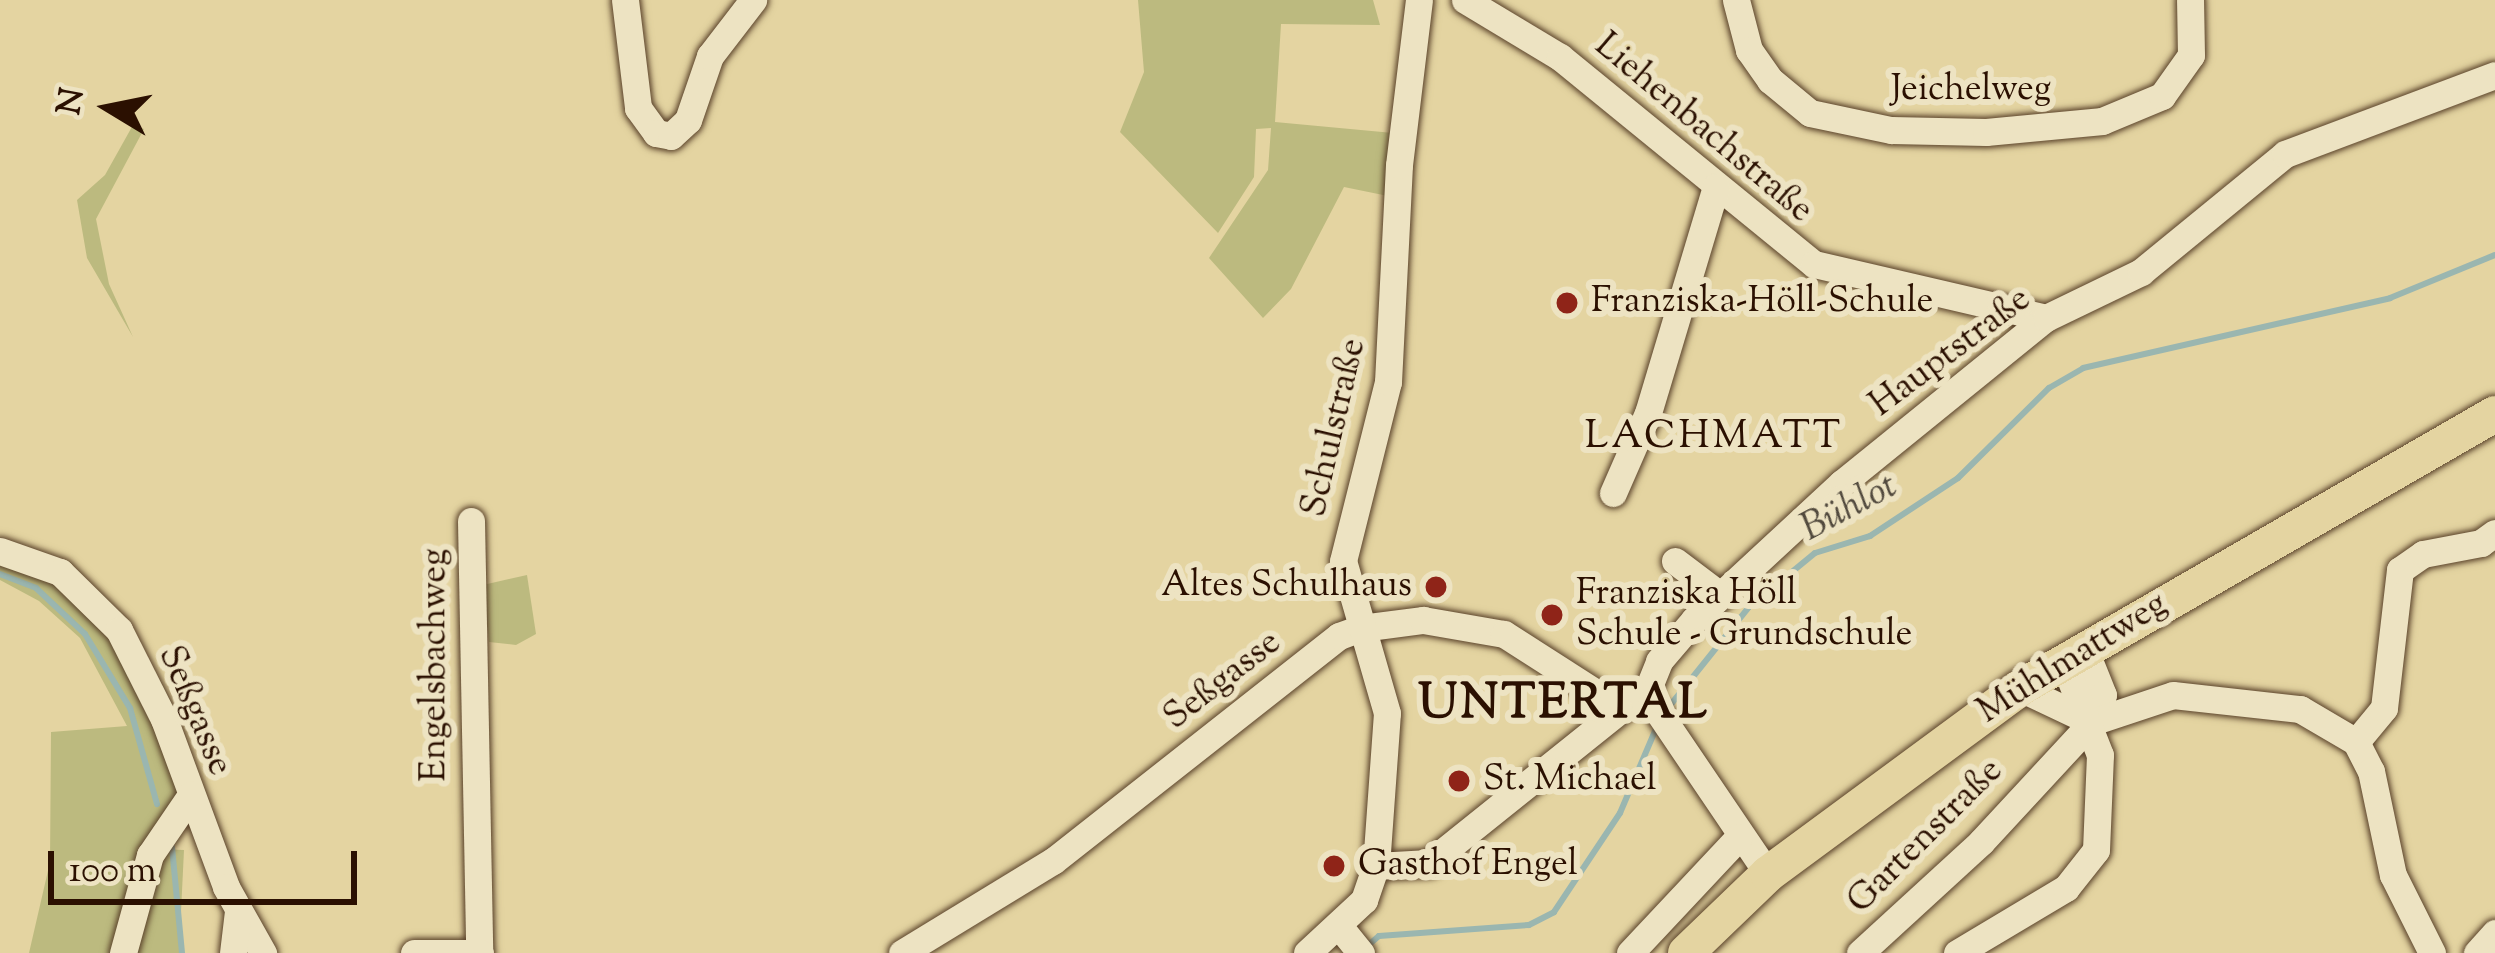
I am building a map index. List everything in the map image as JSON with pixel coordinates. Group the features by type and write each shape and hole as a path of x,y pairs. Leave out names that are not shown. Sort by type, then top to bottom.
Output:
{"main road":[{"name":"Mühlmattweg","path":"1685,953 1768,874 2020,688 2495,414"}],"street":[{"path":"625,0 638,108 656,133 671,136 688,121 710,56 753,0"},
{"name":"Schulstraße","path":"1376,866 1387,713 1343,561 1388,382 1398,179 1420,0"},
{"name":"Liehenbachstraße","path":"1465,0 1560,57 1814,265 2046,318"},
{"name":"Jeichelweg","path":"1736,0 1750,50 1771,80 1810,113 1891,130 1998,132 2102,121 2162,96 2191,55 2190,0"},
{"name":"Hauptstraße","path":"1649,702 1659,661 1720,595 1842,483 2046,318 2141,272 2285,154 2495,75"},
{"path":"1613,493 1648,413 1716,187"},
{"name":"Engelsbachweg","path":"471,521 480,952"},
{"path":"2356,742 2384,708 2400,570 2423,554 2481,543 2495,533"},
{"name":"Seßgasse","path":"0,551 60,572 118,630 238,910 263,953"},
{"path":"1675,561 1720,595"},
{"name":"Seßgasse","path":"902,953 1053,861 1339,636 1361,628 1423,620 1504,634 1618,707"},
{"path":"1957,953 1969,938 2053,897 2096,850 2104,808 2092,722 2103,695 2074,656"},
{"path":"2020,688 2092,722 2173,695 2230,697 2300,709 2356,742 2371,770 2393,875 2432,953"},
{"path":"1307,953 1350,939 1376,866 1429,863 1618,707 1649,702 1768,874"},
{"name":"Gartenstraße","path":"1860,953 1981,842 2092,722"},
{"path":"123,953 150,856 191,795"},
{"path":"1630,953 1739,837"},
{"path":"233,953 238,910"},
{"path":"2477,953 2495,933"},
{"path":"414,953 480,952"}],"shaded area":[{"path":"1138,0 1373,0 1380,25 1281,24 1275,122 1393,133 1388,196 1344,187 1291,289 1263,318 1209,258 1268,170 1271,128 1256,129 1254,177 1218,233 1120,132 1144,72"},
{"path":"133,125 144,129 96,219 109,284 133,337 87,258 77,200 105,175"},
{"path":"0,559 42,573 123,652 180,795 115,953 29,953 50,862 51,732 127,726 80,638 39,601 0,580"},
{"path":"527,575 536,634 516,645 489,642 483,585"},
{"path":"161,849 184,850 179,953 129,953"}],"waterway":[{"name":"Bühlot","path":"1668,708 1749,607 1815,553 1870,536 1958,478 2049,388 2083,368 2390,298 2495,255"},
{"path":"0,574 36,588 85,634 130,708 157,804"},
{"name":"Bühlot","path":"1365,948 1379,936 1529,925 1554,912 1620,813 1658,724"},
{"path":"172,847 182,953"}],"place":[{"name":"Franziska-Höll-Schule","path":"1567,303"},
{"name":"Altes Schulhaus","path":"1436,587"},
{"name":"Franziska Höll Schule - Grundschule","path":"1552,615"},
{"name":"St. Michael","path":"1459,781"},
{"name":"Gasthof Engel","path":"1334,866"}],"district":[{"name":"LACHMATT","path":"1714,438"},
{"name":"UNTERTAL","path":"1564,706"}]}
